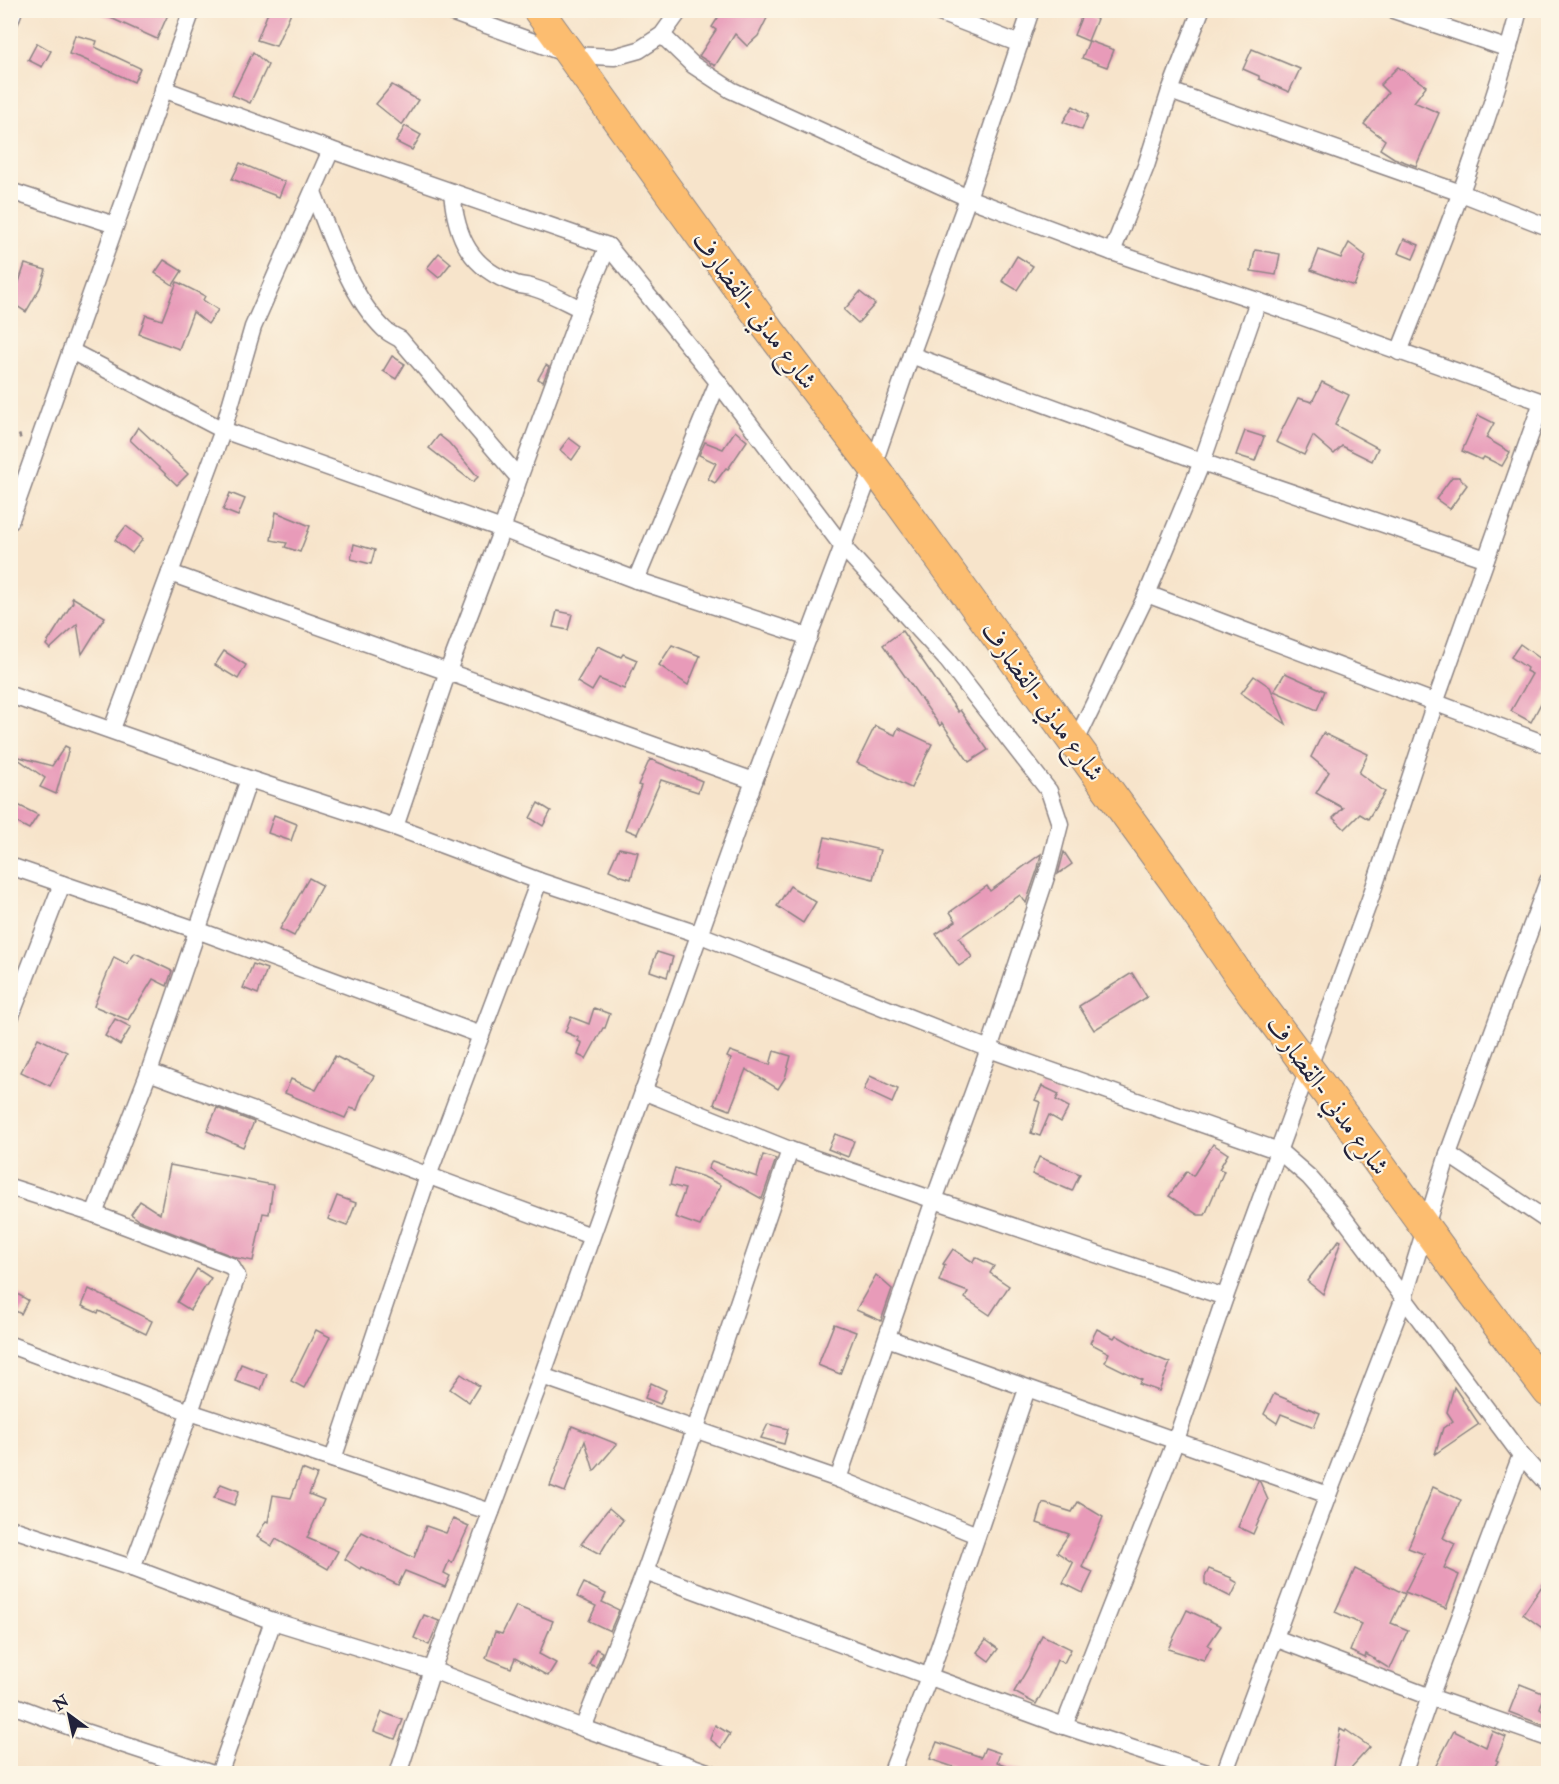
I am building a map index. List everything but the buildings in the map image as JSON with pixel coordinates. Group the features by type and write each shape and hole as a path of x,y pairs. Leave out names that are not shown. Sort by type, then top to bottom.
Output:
{"highway":[{"name":"شارع مدني -القضارف","path":"538,10 763,322 873,466 1175,882 1238,974 1548,1392"}],"street":[{"path":"10,21 14,10"},
{"path":"10,522 192,10"},
{"path":"445,10 570,56 614,57 639,50 662,35 680,10"},
{"path":"932,10 1020,44"},
{"path":"398,1773 432,1670 542,1376 698,934 873,466 968,198 1031,10"},
{"path":"1112,252 1146,166 1170,91 1201,10"},
{"path":"1393,10 1509,49"},
{"path":"1399,352 1461,194 1509,49 1519,10"},
{"path":"662,35 693,65 731,90 968,198 1112,252 1258,301 1545,403 1435,703 1370,899 1225,1297 1176,1440 1064,1726"},
{"path":"163,89 608,246 718,382 843,547 955,669 1049,791 1060,824 1048,870 989,1049 934,1200 838,1479"},
{"path":"1170,91 1461,194 1548,228"},
{"path":"112,729 223,430 253,327 331,150"},
{"path":"10,191 115,225"},
{"path":"313,192 345,268 373,317 385,330 399,339 519,478"},
{"path":"452,192 457,225 463,241 476,261 498,277 519,285 533,287 581,309"},
{"path":"394,827 448,671 581,309 608,246"},
{"path":"1074,745 1148,594 1202,462 1258,301"},
{"path":"71,351 223,430 502,529 636,580 809,637"},
{"path":"911,355 1202,462 1486,560"},
{"path":"636,580 718,382"},
{"path":"170,573 754,781"},
{"path":"1148,594 1548,745"},
{"path":"10,695 698,934 989,1049 1279,1151 1310,1177 1324,1193 1521,1455 1548,1485"},
{"path":"94,1214 148,1072 249,779"},
{"path":"10,866 197,930 481,1035"},
{"path":"333,1459 428,1176 539,880"},
{"path":"1224,1773 1404,1298 1448,1154 1545,899 1548,881"},
{"path":"10,1018 62,884"},
{"path":"148,1072 591,1236"},
{"path":"643,1091 790,1150 1225,1297"},
{"path":"583,1728 645,1572 790,1150"},
{"path":"1448,1154 1548,1221"},
{"path":"10,1186 94,1214 231,1266 237,1276 132,1569"},
{"path":"887,1338 1328,1494"},
{"path":"10,1345 190,1412 491,1512"},
{"path":"542,1376 838,1479 977,1535"},
{"path":"891,1773 929,1677 1027,1389"},
{"path":"1403,1773 1521,1455"},
{"path":"10,1528 132,1569 273,1621 432,1670 583,1728 712,1773"},
{"path":"645,1572 1064,1726 1210,1773"},
{"path":"219,1773 273,1621"},
{"path":"1275,1638 1548,1738"},
{"path":"10,1704 75,1729 213,1773"}]}
